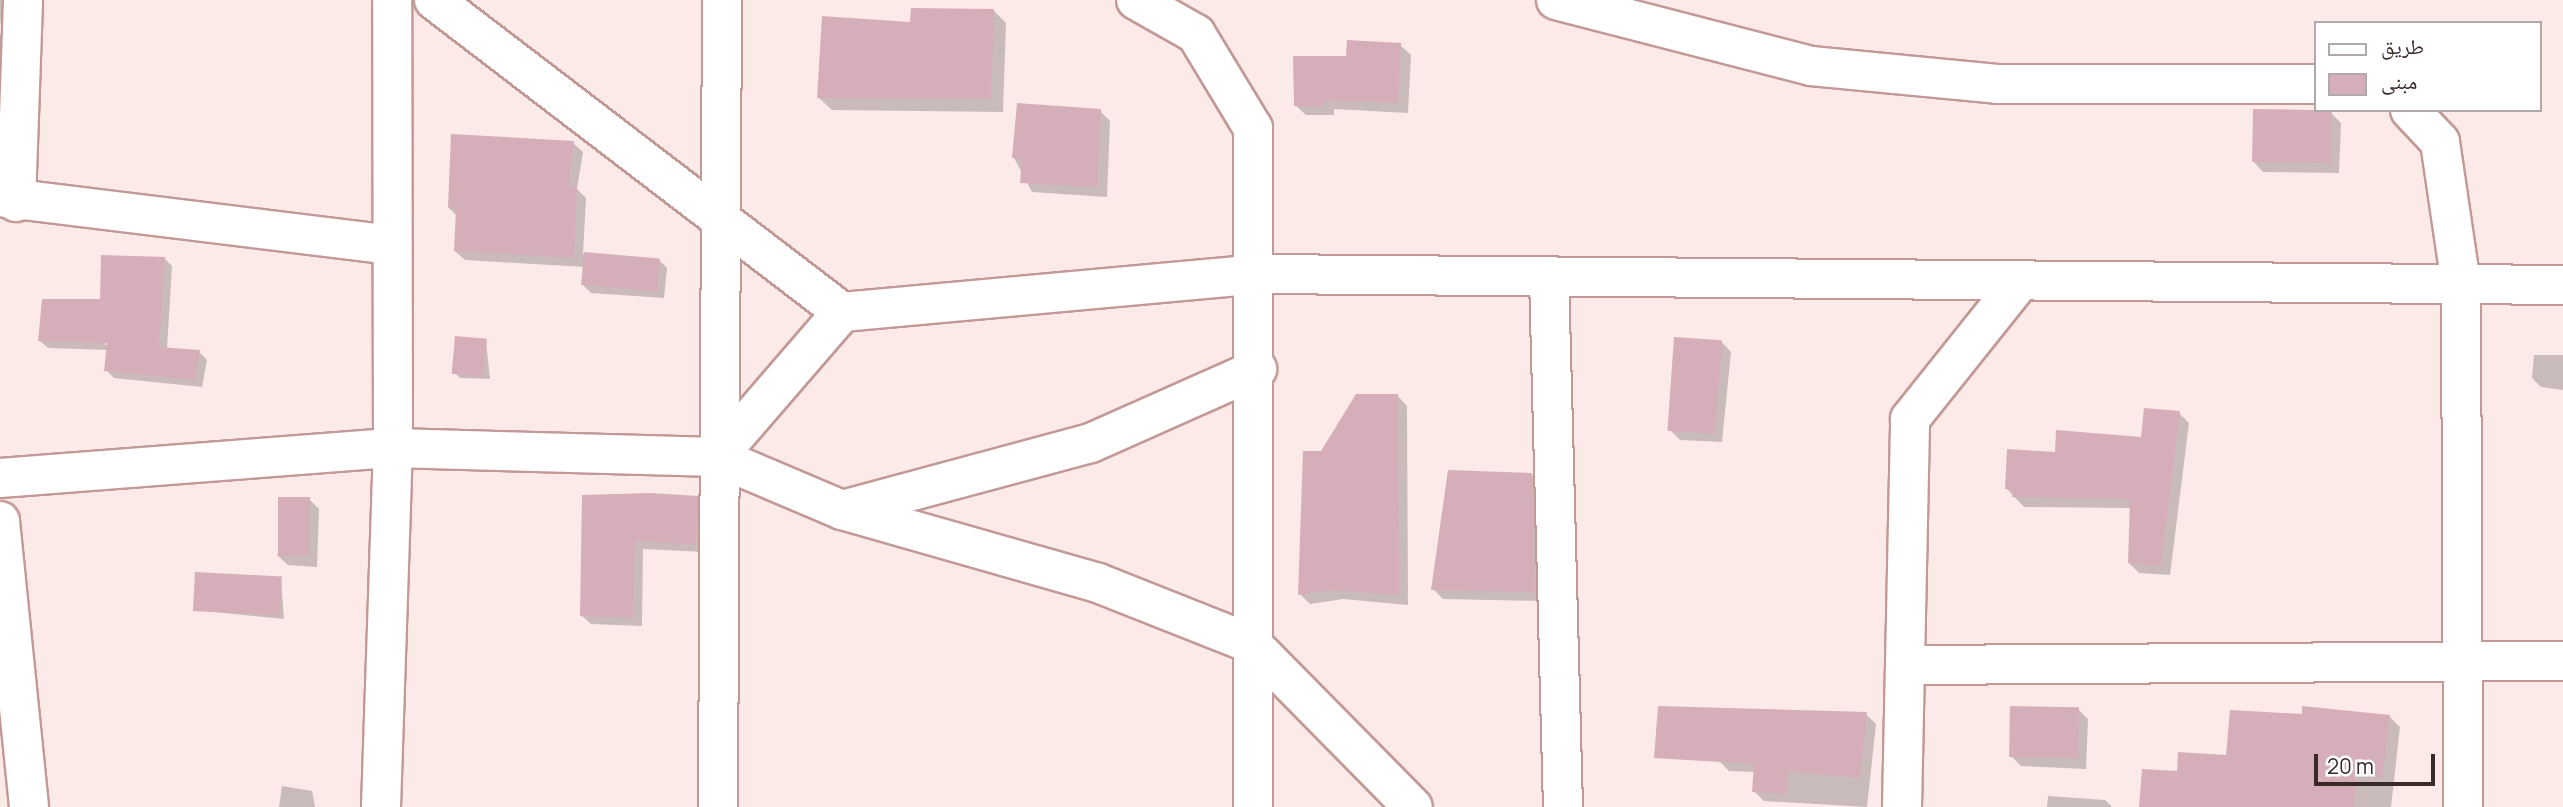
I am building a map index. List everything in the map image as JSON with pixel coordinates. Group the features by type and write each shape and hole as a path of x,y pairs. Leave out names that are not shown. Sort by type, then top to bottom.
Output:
{"street":[{"path":"23,0 8,199 392,245"},
{"path":"381,807 393,447 392,0"},
{"path":"434,0 842,312 1257,274 2563,285"},
{"path":"718,807 717,457 722,0"},
{"path":"1136,0 1196,34 1253,128 1257,274 1252,644 1253,807"},
{"path":"1556,0 1811,66 1997,84 2314,84"},
{"path":"2412,112 2440,142 2461,284 2463,807"},
{"path":"1549,277 1563,807"},
{"path":"1902,807 1910,419 2020,281"},
{"path":"717,457 842,312"},
{"path":"842,510 1091,443 1257,369"},
{"path":"0,478 393,447 717,457 842,510 1098,583 1252,644 1413,807"},
{"path":"0,521 29,807"},
{"path":"1905,665 2462,665 2563,661"}],"building":[{"path":"911,8 994,9 991,99 817,98 822,16 910,22"},
{"path":"1347,40 1401,43 1398,103 1325,100 1324,106 1294,106 1293,56 1346,56"},
{"path":"1017,103 1101,109 1097,187 1020,183 1022,159 1012,158"},
{"path":"2253,109 2332,112 2331,163 2252,162"},
{"path":"451,134 574,141 568,186 577,187 574,258 454,251 456,209 448,208"},
{"path":"584,252 660,259 657,291 581,285"},
{"path":"101,255 165,257 159,347 200,350 195,380 104,371 107,343 38,341 42,299 100,299"},
{"path":"455,336 487,339 484,377 452,374"},
{"path":"1674,337 1722,340 1715,434 1667,431"},
{"path":"1356,394 1398,394 1399,595 1332,590 1298,595 1303,451 1321,451"},
{"path":"2144,408 2180,411 2161,566 2128,563 2130,499 2012,497 2013,490 2005,489 2007,449 2055,452 2056,430 2141,437"},
{"path":"1448,470 1532,473 1535,592 1431,590"},
{"path":"650,493 698,496 696,545 635,541 633,618 580,616 582,495"},
{"path":"278,497 310,497 310,556 278,556"},
{"path":"195,572 282,577 280,615 193,611"},
{"path":"1658,706 1867,712 1860,778 1788,771 1787,794 1752,792 1754,764 1654,758"},
{"path":"2010,706 2079,707 2078,758 2009,757"},
{"path":"2302,706 2390,715 2382,778 2356,776 2354,807 2139,807 2142,769 2177,771 2178,752 2226,755 2230,710 2302,714"}]}
